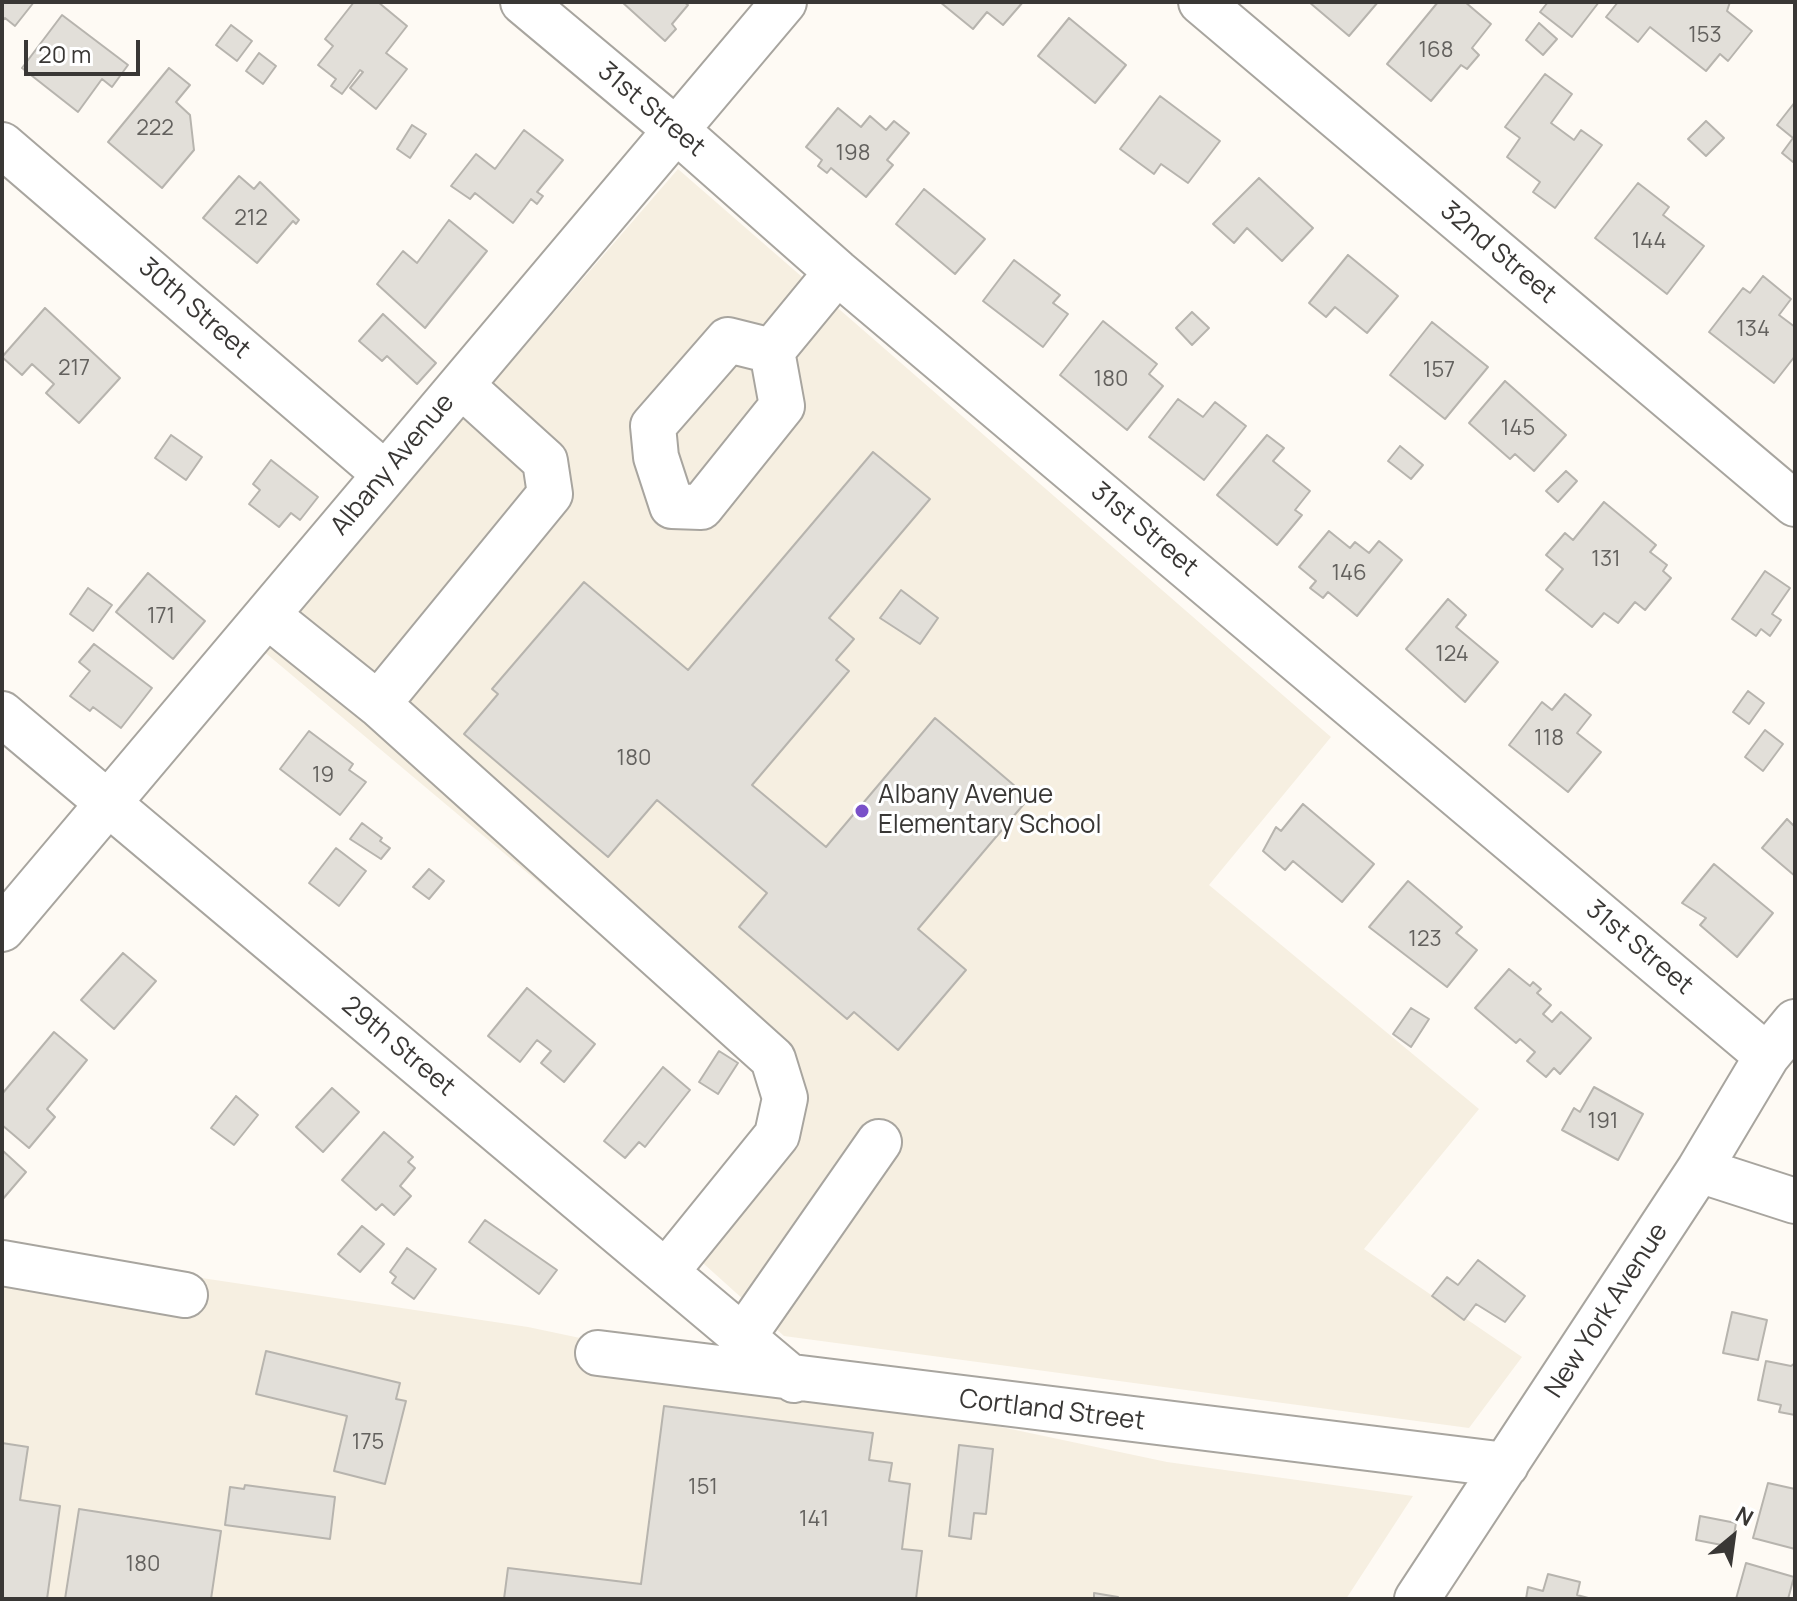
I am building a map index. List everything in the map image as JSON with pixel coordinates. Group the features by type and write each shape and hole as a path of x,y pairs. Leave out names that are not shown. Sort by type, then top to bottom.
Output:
{"street":[{"name":"31st Street","path":"523,2 676,130 837,272 1767,1056"},
{"name":"Albany Avenue","path":"2,929 784,2"},
{"name":"32nd Street","path":"1201,2 1795,504"},
{"name":"30th Street","path":"2,145 385,474"},
{"path":"772,351 837,272"},
{"path":"378,704 550,494 545,461 461,385"},
{"path":"267,615 378,704 773,1059 785,1098 777,1135 666,1272"},
{"name":"29th Street","path":"2,714 794,1380"},
{"name":"New York Avenue","path":"1417,1599 1699,1170 1767,1056 1795,1022"},
{"path":"743,1337 879,1142"},
{"path":"1699,1170 1795,1201"},
{"path":"2,1263 185,1295"},
{"name":"Cortland Street","path":"598,1353 794,1380 1506,1465"},
{"path":"1441,1599 1455,1541"}],"shaded area":[{"name":"Albany Avenue Elementary School","path":"678,169 1331,737 1209,885 1479,1109 1364,1249 1522,1357 1469,1428 784,1336 674,1237 768,1116 760,1068 262,650"},
{"path":"2,1248 528,1327 1167,1462 1413,1496 1346,1599 2,1599"}],"building":[{"path":"2,2 34,2 15,26 5,18 2,21"},
{"path":"354,2 378,2 407,26 386,53 407,69 376,109 350,88 363,72 360,70 342,94 331,86 336,79 318,65 333,46 325,39"},
{"path":"622,2 684,2 688,5 672,24 676,29 665,41"},
{"path":"940,2 1023,2 1003,25 987,12 973,29"},
{"path":"1309,2 1378,2 1349,36"},
{"path":"1438,2 1465,2 1491,24 1472,48 1479,55 1467,69 1461,65 1431,101 1387,64"},
{"path":"1548,2 1599,2 1572,37 1540,12"},
{"path":"1618,2 1730,2 1727,11 1752,31 1728,61 1720,54 1706,71 1650,27 1638,42 1606,17"},
{"path":"62,15 128,65 112,87 102,79 78,112 22,68"},
{"path":"1069,18 1126,65 1095,103 1038,56"},
{"path":"1539,23 1557,39 1543,55 1526,40"},
{"path":"231,25 252,41 237,61 216,45"},
{"path":"259,53 276,66 263,84 246,71"},
{"path":"169,68 190,85 176,102 190,115 194,150 162,188 108,142"},
{"path":"1545,74 1572,94 1551,123 1574,140 1581,130 1602,145 1555,208 1533,192 1540,182 1507,157 1520,138 1505,127"},
{"path":"1160,96 1220,141 1188,183 1161,164 1154,174 1120,149"},
{"path":"1795,102 1793,162 1782,153 1793,138 1777,125"},
{"path":"838,108 861,127 870,116 886,130 894,121 909,133 887,160 893,165 866,197 831,168 827,173 818,166 822,160 806,147"},
{"path":"1706,121 1724,138 1706,156 1688,139"},
{"path":"412,125 426,134 410,158 397,149"},
{"path":"524,130 563,160 537,192 543,196 537,204 531,199 513,223 475,193 470,199 451,186 476,154 495,169"},
{"path":"239,176 254,189 260,182 299,220 296,224 293,221 257,263 203,218"},
{"path":"1259,178 1313,228 1282,261 1247,228 1234,243 1213,224"},
{"path":"1638,183 1669,207 1663,215 1704,246 1667,294 1595,238"},
{"path":"924,189 985,239 955,274 896,224"},
{"path":"449,220 487,251 425,328 377,284 403,251 417,263"},
{"path":"1348,255 1398,296 1367,333 1335,307 1326,317 1309,303"},
{"path":"1014,260 1060,295 1053,303 1068,314 1043,347 983,301"},
{"path":"1763,276 1791,299 1779,315 1795,327 1795,356 1774,383 1709,332 1743,288 1750,293"},
{"path":"45,308 120,378 79,423 46,393 54,384 32,364 22,375 2,357"},
{"path":"1192,312 1209,328 1192,345 1176,328"},
{"path":"383,314 436,363 417,384 387,356 382,361 359,341"},
{"path":"1103,321 1157,364 1149,374 1163,386 1127,430 1060,375"},
{"path":"1432,322 1488,367 1445,419 1390,375"},
{"path":"1505,381 1566,435 1534,471 1515,454 1510,459 1469,423"},
{"path":"1178,399 1203,417 1215,402 1246,426 1204,480 1149,437"},
{"path":"171,435 202,457 186,480 155,458"},
{"path":"1267,435 1284,448 1273,461 1310,491 1295,510 1302,515 1277,545 1217,495"},
{"path":"1400,446 1423,465 1411,479 1388,461"},
{"path":"873,452 930,499 829,618 854,639 836,660 849,671 752,785 826,847 935,718 1029,798 918,929 966,970 898,1050 854,1012 847,1019 739,927 767,893 657,800 608,857 464,734 498,694 492,689 584,582 688,670"},
{"path":"271,460 318,497 300,520 291,513 279,527 249,504 260,490 253,484"},
{"path":"1566,471 1577,481 1558,502 1546,491"},
{"path":"1604,502 1656,545 1650,552 1667,565 1663,571 1671,578 1645,610 1635,602 1618,623 1604,613 1592,627 1546,590 1563,569 1546,555 1565,533 1573,540"},
{"path":"1329,531 1350,548 1355,542 1369,553 1379,541 1402,560 1357,616 1328,592 1323,598 1310,588 1316,581 1299,567"},
{"path":"1765,571 1790,588 1772,614 1781,620 1770,636 1761,629 1756,636 1732,619"},
{"path":"148,573 205,621 173,659 116,612"},
{"path":"88,588 112,605 93,631 70,614"},
{"path":"901,590 938,618 920,644 880,618"},
{"path":"1448,599 1466,615 1456,627 1498,662 1465,702 1406,649"},
{"path":"94,644 152,688 121,728 93,707 90,711 70,696 90,671 79,662"},
{"path":"1748,691 1764,703 1749,724 1733,712"},
{"path":"1565,694 1591,715 1577,733 1601,752 1568,792 1509,745 1542,702 1552,710"},
{"path":"1765,730 1783,744 1763,771 1745,757"},
{"path":"309,731 353,764 349,770 366,782 340,815 280,769"},
{"path":"1303,804 1374,864 1342,902 1293,861 1285,870 1263,851 1276,827 1281,831"},
{"path":"1787,819 1795,827 1795,876 1762,848"},
{"path":"362,823 390,848 381,859 350,839"},
{"path":"336,848 366,871 339,906 309,883"},
{"path":"1714,864 1773,913 1737,957 1700,925 1706,918 1682,903"},
{"path":"429,869 444,881 429,899 413,887"},
{"path":"1408,881 1462,927 1456,933 1477,950 1447,987 1369,927"},
{"path":"123,953 156,981 114,1029 81,1000"},
{"path":"1509,969 1530,986 1533,982 1541,989 1537,993 1551,1005 1543,1014 1552,1022 1561,1012 1591,1038 1560,1074 1554,1068 1546,1077 1527,1061 1535,1052 1520,1039 1516,1043 1475,1008"},
{"path":"527,988 595,1044 564,1082 541,1063 551,1051 537,1040 520,1062 488,1036"},
{"path":"1411,1008 1429,1019 1411,1047 1393,1034"},
{"path":"54,1032 87,1060 47,1109 55,1117 29,1148 2,1125 2,1094"},
{"path":"719,1051 738,1063 718,1094 699,1082"},
{"path":"663,1067 690,1090 645,1147 639,1142 625,1158 604,1141"},
{"path":"1594,1087 1643,1114 1618,1160 1562,1130 1574,1108 1580,1112"},
{"path":"332,1088 359,1112 323,1152 296,1127"},
{"path":"236,1096 258,1115 234,1145 211,1128"},
{"path":"384,1132 413,1157 408,1162 415,1168 400,1186 411,1196 394,1215 382,1204 376,1210 342,1180"},
{"path":"2,1150 26,1172 2,1200"},
{"path":"485,1220 557,1270 539,1294 469,1242"},
{"path":"362,1226 384,1244 360,1272 338,1254"},
{"path":"407,1248 436,1269 414,1299 392,1283 396,1277 390,1272"},
{"path":"1478,1260 1525,1296 1505,1322 1476,1304 1464,1320 1432,1296 1447,1277 1458,1285"},
{"path":"1732,1312 1767,1320 1758,1360 1723,1353"},
{"path":"266,1351 400,1383 396,1399 406,1401 385,1484 334,1471 347,1416 256,1394"},
{"path":"1766,1361 1791,1366 1795,1363 1795,1415 1779,1412 1781,1405 1758,1400"},
{"path":"664,1406 873,1433 869,1460 892,1463 889,1481 910,1484 902,1549 922,1551 916,1599 504,1599 508,1568 641,1584"},
{"path":"2,1443 28,1447 20,1500 60,1506 47,1599 2,1599"},
{"path":"959,1445 993,1449 986,1514 974,1513 971,1539 949,1536"},
{"path":"1768,1483 1795,1489 1795,1549 1753,1538"},
{"path":"245,1485 335,1497 330,1539 225,1525 230,1487 244,1489"},
{"path":"79,1509 221,1531 211,1599 65,1599"},
{"path":"1700,1516 1736,1523 1732,1547 1696,1540"},
{"path":"1746,1563 1794,1577 1788,1599 1736,1599"},
{"path":"1548,1574 1580,1582 1577,1595 1592,1599 1526,1599 1528,1587 1543,1591"},
{"path":"1094,1593 1118,1597 1118,1599 1094,1599"}],"place":[{"name":"Albany Avenue Elementary School","path":"862,811"}]}
